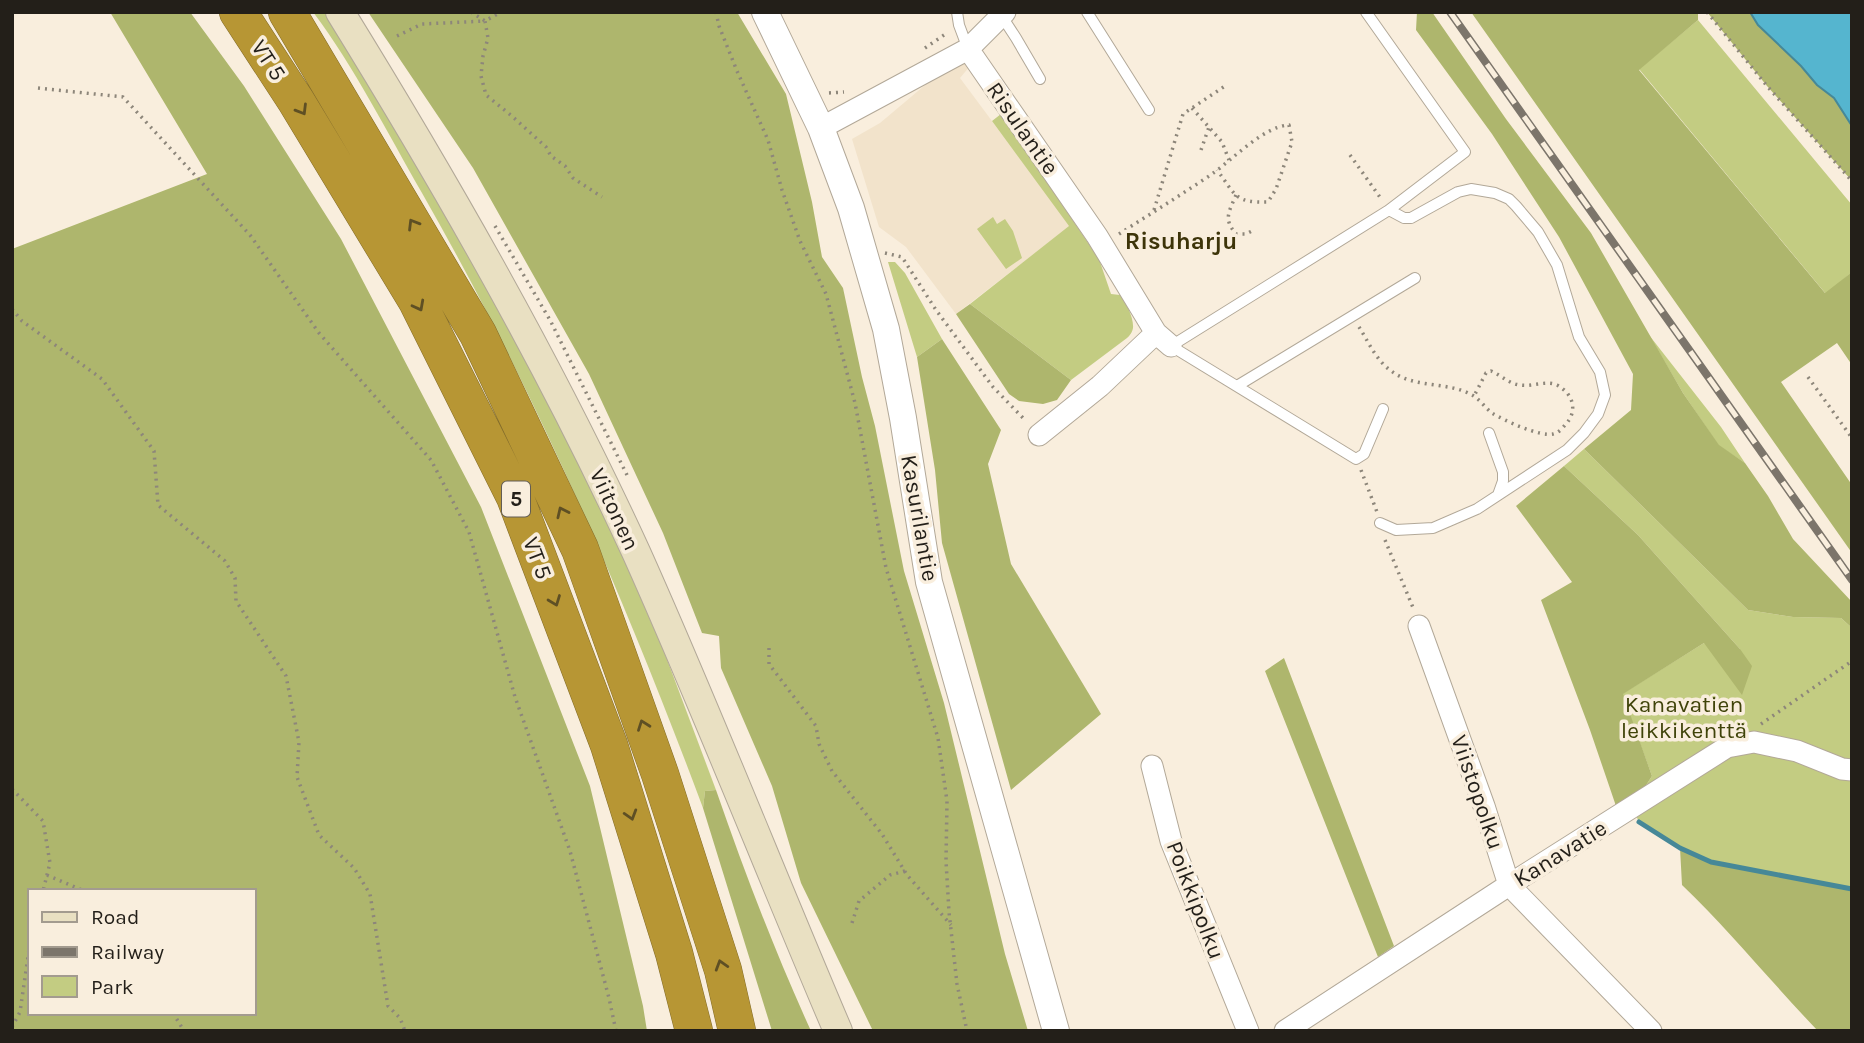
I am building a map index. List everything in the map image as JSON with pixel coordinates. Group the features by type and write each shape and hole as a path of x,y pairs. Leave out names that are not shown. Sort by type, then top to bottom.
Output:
{"highway":[{"name":"VT 5","path":"238,12 296,101 417,301 515,497 609,745 674,953 694,1031"},
{"name":"VT 5","path":"287,12 478,334 580,549 660,774 723,970 737,1031"},
{"path":"674,953 684,1031"}],"main road":[{"name":"Viitonen","path":"340,12 439,175 523,325 587,451 636,552 701,702 838,1031"}],"street":[{"name":"Kasurilantie","path":"765,12 821,128 851,208 886,329 929,582 1056,1031"},
{"path":"821,128 968,49 1003,14"},
{"name":"Risulantie","path":"968,49 1102,245 1163,340"},
{"path":"1039,435 1163,340"},
{"name":"Viistopolku","path":"1419,626 1510,885 1651,1031"},
{"name":"Kanavatie","path":"1285,1031 1727,747 1754,742 1797,751 1842,769 1852,770"},
{"name":"Poikkipolku","path":"1152,766 1171,841 1248,1031"}],"lane":[{"path":"957,12 968,49"},
{"path":"1087,12 1149,110"},
{"path":"1366,12 1465,152 1390,210 1163,340 1356,458 1364,454 1383,409"},
{"path":"1003,14 1040,79"},
{"path":"1380,523 1396,530 1433,528 1477,509 1567,450 1598,414 1605,395 1600,372 1579,337 1557,265 1524,213 1508,199 1495,193 1471,190 1458,192 1411,218 1404,218 1390,210"},
{"path":"1237,386 1415,278"},
{"path":"1489,433 1503,472 1503,481 1497,495"}],"path":[{"path":"471,12 485,21 488,38 481,76 486,95 539,141 551,156 565,166 573,178 602,197"},
{"path":"397,36 422,24 485,21 501,12"},
{"path":"716,12 737,71 768,140 800,241 826,294 855,403 886,568 938,738 947,801 947,888 957,984 967,1031"},
{"path":"1707,12 1767,86 1852,181"},
{"path":"1154,212 1183,114 1225,86"},
{"path":"38,88 123,97 250,234 319,333 431,460 469,532 515,697 570,851 616,1031"},
{"path":"1192,108 1222,142 1229,160"},
{"path":"1102,245 1280,125 1289,125 1292,142 1276,189 1268,202 1251,203 1239,200 1217,170"},
{"path":"1201,149 1209,127"},
{"path":"1350,155 1390,210"},
{"path":"1236,195 1227,218 1229,226 1236,234 1251,231"},
{"path":"883,252 902,257 936,310 993,387 1039,435"},
{"path":"12,309 22,321 102,379 154,451 158,505 225,561 235,578 236,601 286,676 299,742 297,777 319,835 354,868 370,894 388,1006 400,1018 405,1031"},
{"path":"1352,316 1377,356 1391,371 1406,378 1460,390 1474,396 1493,414 1513,423 1552,435 1561,430 1571,418 1574,408 1566,393 1554,384 1516,385 1491,371 1486,373 1474,396"},
{"path":"1808,377 1852,439"},
{"path":"769,648 769,664 816,726 819,744 832,771 882,834 905,871 951,925"},
{"path":"1727,747 1852,661"},
{"path":"12,789 43,821 50,863 44,889"},
{"path":"852,923 859,901 890,875 905,871"},
{"path":"47,875 78,889"},
{"path":"12,1027 20,1012 28,957"},
{"path":"174,1015 184,1031"}],"shaded area":[{"path":"1015,12 960,78 1070,226 956,314 906,247 879,227 852,139 880,123"}],"green space":[{"path":"110,12 190,12 244,86 341,239 481,507 590,786 647,1031 12,1031 12,249 207,174"},
{"path":"313,12 326,12 383,103 573,442 665,654 716,790 705,791 703,808 609,572 502,342 357,78"},
{"path":"368,12 737,12 786,94 822,257 843,288 875,426 904,571 944,703 1005,954 1028,1031 873,1031 801,883 772,786 721,668 719,636 702,633 663,533 589,374 473,168"},
{"path":"1417,12 1432,12 1506,119 1591,233 1683,393 1719,445 1745,463 1793,539 1852,602 1852,628 1841,618 1793,617 1748,610 1584,449 1631,410 1633,374 1559,237 1492,134 1416,30"},
{"path":"1471,12 1698,12 1698,20 1639,70 1825,293 1852,272 1852,365 1837,343 1781,382 1852,485 1852,553"},
{"path":"1707,12 1750,12 1758,25 1817,85 1834,98 1852,126 1852,181 1767,86"},
{"path":"1698,20 1852,205 1852,272 1826,294 1639,69"},
{"path":"1001,114 1099,259 1111,294 1120,295 1132,320 1133,330 1127,338 1071,380 970,304 1069,226 992,121"},
{"path":"993,217 997,224 1005,219 1013,231 1022,258 1006,269 977,229"},
{"path":"888,262 895,262 905,273 942,339 917,357"},
{"path":"970,304 1071,380 1057,400 1043,404 1019,401 1009,394 956,314"},
{"path":"1649,335 1721,427 1745,463 1719,446 1683,393"},
{"path":"942,339 1001,430 988,464 1011,564 1101,714 1011,790 942,543 935,470 917,357"},
{"name":"Kanavatien leikkikenttä","path":"1584,449 1748,610 1793,617 1841,618 1852,628 1852,889 1711,862 1680,848 1639,822 1632,807 1652,776 1622,694 1704,643 1740,649 1638,535 1564,466"},
{"path":"1564,466 1638,535 1740,649 1752,666 1742,695 1704,643 1623,694 1652,776 1632,807 1616,806 1541,600 1572,582 1516,506"},
{"path":"1284,658 1394,946 1378,957 1265,671"},
{"path":"716,790 760,911 811,1031 772,1031 703,808 705,791"},
{"path":"1680,848 1711,862 1852,889 1852,1031 1818,1031 1801,1013 1682,885"}],"water":[{"path":"1750,12 1852,12 1852,126 1834,98 1817,85 1758,25"}],"waterway":[{"path":"1639,822 1680,848 1711,862 1852,889"}],"railway":[{"path":"1450,12 1852,580"}],"district":[{"name":"Risuharju","path":"1181,241"}]}
